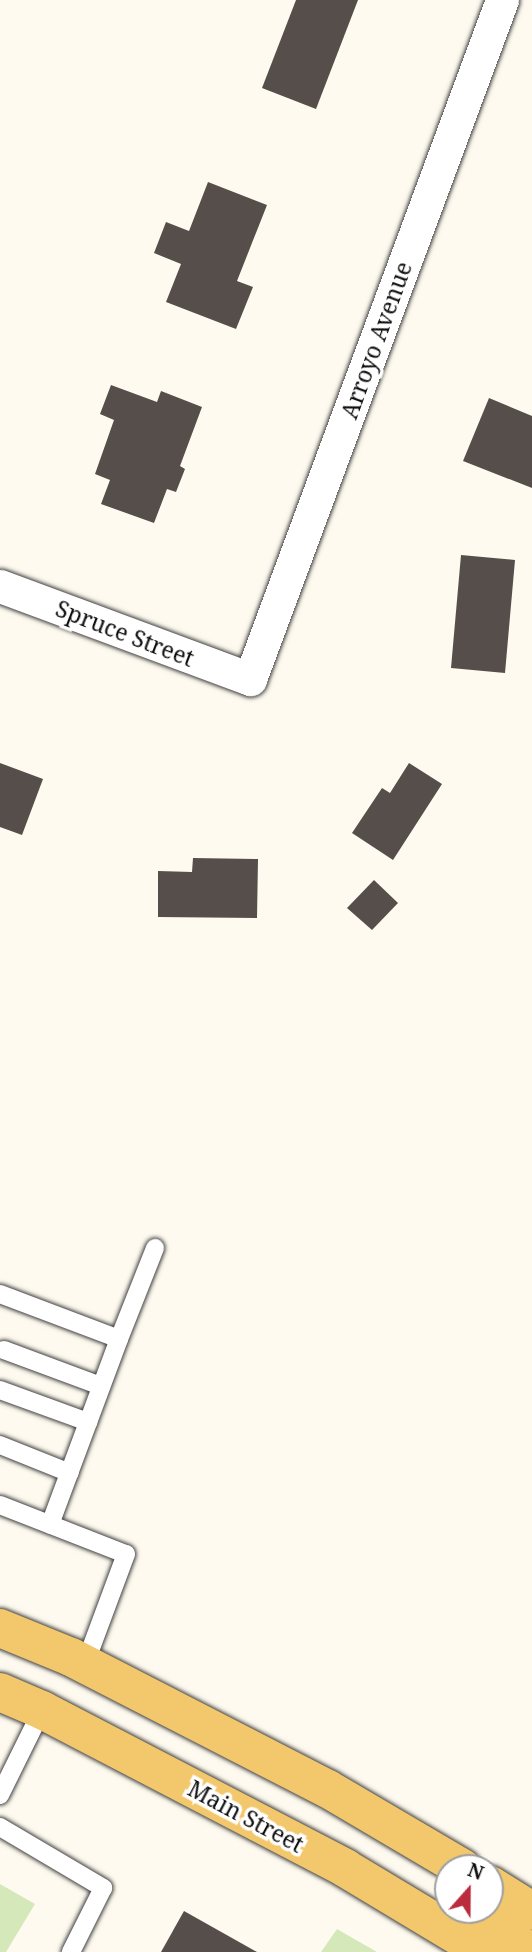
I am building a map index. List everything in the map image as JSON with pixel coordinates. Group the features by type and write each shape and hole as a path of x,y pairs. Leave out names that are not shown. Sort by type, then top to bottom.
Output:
{"main road":[{"path":"0,1628 85,1664 328,1789 438,1854"},
{"name":"Main Street","path":"0,1692 43,1710 345,1868 485,1952"},
{"path":"345,1868 434,1901"},
{"path":"504,1894 532,1911"},
{"path":"481,1924 532,1952"}],"street":[{"name":"Arroyo Avenue","path":"250,680 502,0"},
{"name":"Spruce Street","path":"0,586 250,680"}],"lane":[{"path":"50,1525 155,1248"},
{"path":"0,1294 119,1339"},
{"path":"4,1350 101,1385"},
{"path":"0,1390 88,1422"},
{"path":"0,1445 70,1473"},
{"path":"0,1505 126,1555 85,1664"},
{"path":"0,1795 43,1710"},
{"path":"0,1827 103,1888 71,1952"}],"green space":[{"path":"0,1884 35,1904 6,1952 0,1952"},
{"path":"337,1929 377,1952 321,1952"}],"building":[{"path":"296,0 358,0 316,109 262,88"},
{"path":"208,182 267,205 237,281 253,287 236,329 166,302 181,264 154,253 166,222 189,231"},
{"path":"111,385 157,402 161,391 202,407 180,466 185,469 176,492 167,489 154,523 101,504 110,480 95,474 114,420 100,414"},
{"path":"489,398 532,416 532,488 463,461"},
{"path":"461,555 515,560 505,673 451,668"},
{"path":"0,763 43,779 22,835 0,827"},
{"path":"409,763 442,784 393,860 352,833 382,788 390,793"},
{"path":"193,858 258,859 257,918 158,917 158,871 192,872"},
{"path":"374,880 398,903 372,930 347,908"},
{"path":"184,1911 257,1952 161,1952"}]}
